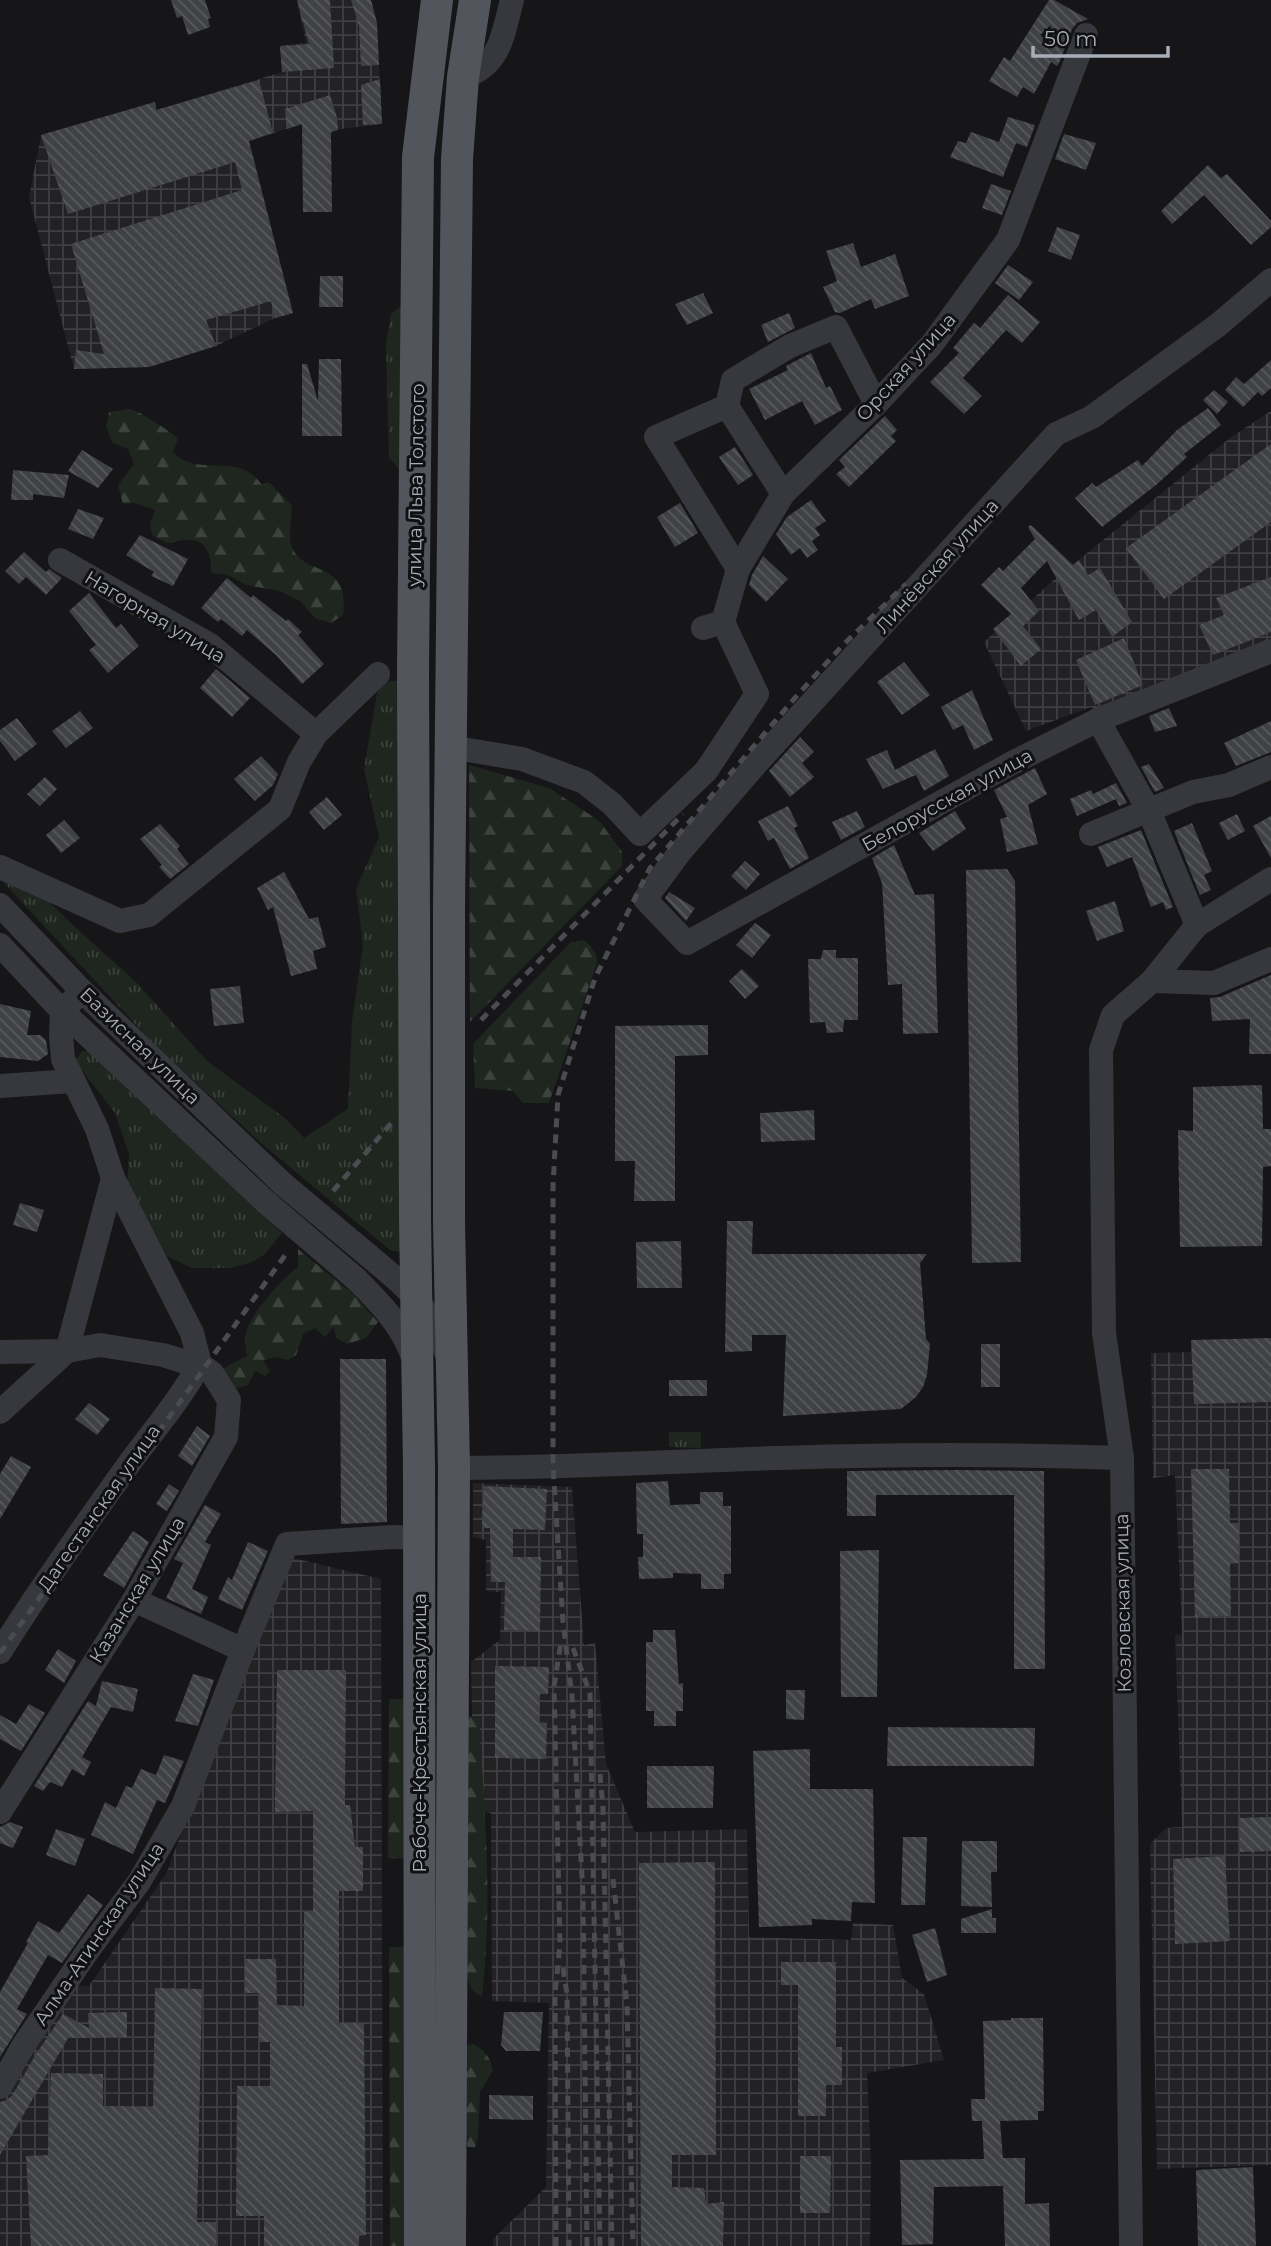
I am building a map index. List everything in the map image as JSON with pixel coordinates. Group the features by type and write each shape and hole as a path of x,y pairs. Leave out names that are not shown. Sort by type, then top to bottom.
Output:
{"main road":[{"name":"улица Льва Толстого","path":"415,1219 413,671 418,157 437,0"},
{"name":"улица Льва Толстого","path":"449,1222 450,747 457,159 463,77 475,0"},
{"name":"Рабоче-Крестьянская улица","path":"415,1219 423,1314 450,1366 454,1468 450,2246"},
{"name":"Рабоче-Крестьянская улица","path":"420,2246 418,1374 423,1314 449,1222"}],"street":[{"path":"463,77 483,69 492,60 498,49 512,0"},
{"name":"Орская улица","path":"450,747 522,760 584,782 612,804 640,834 706,771 757,694 713,625 738,569 783,494 876,404 932,344 1008,240 1086,35"},
{"name":"Линёвская улица","path":"645,899 680,852 755,765 1056,434 1092,417 1218,325 1271,280"},
{"path":"783,494 727,406 733,380 790,346 836,327 876,404"},
{"path":"727,406 656,437 738,569"},
{"name":"Нагорная улица","path":"60,560 210,645 316,734"},
{"name":"Белорусская улица","path":"645,899 687,943 1012,763 1098,720 1271,651"},
{"path":"0,867 120,921 149,915 280,809 299,762 316,734 378,674"},
{"path":"1098,720 1149,811 1197,925"},
{"path":"1091,834 1193,792 1229,785 1271,767"},
{"name":"Козловская улица","path":"1131,2246 1122,1458 1104,1333 1101,1051 1113,1016 1152,981 1197,925 1271,879"},
{"name":"Базисная улица","path":"0,905 275,1194"},
{"name":"Базисная улица","path":"0,945 62,1011 275,1194"},
{"path":"1152,981 1214,982 1271,959"},
{"path":"82,991 62,1011 63,1059 97,1129 113,1178 192,1334 200,1364"},
{"path":"0,1086 72,1080"},
{"path":"0,1412 67,1351 113,1178"},
{"path":"275,1194 375,1261 423,1314"},
{"path":"275,1194 356,1279 423,1314"},
{"path":"375,1261 399,1268 406,1266 416,1254"},
{"path":"0,1352 67,1351 100,1345 163,1354 200,1364"},
{"name":"Казанская улица","path":"0,1812 134,1600 226,1437 229,1400 212,1373 200,1364"},
{"name":"Дагестанская улица","path":"0,1652 71,1546 159,1423 184,1393 200,1364"},
{"path":"454,1468 856,1456 1058,1455 1122,1458"},
{"name":"Алма-Атинская улица","path":"0,2087 23,2046 81,1960 139,1882 183,1807 287,1544 393,1537 418,1538"},
{"path":"134,1600 243,1650"}],"shaded area":[{"path":"297,0 371,0 377,24 382,124 341,129 313,138 308,122 246,142 293,313 275,318 216,346 149,367 74,369 29,197 41,135 155,102 157,110 282,72 280,46 306,43"},
{"path":"1271,411 1271,645 1094,714 1091,707 1026,731 984,642 1056,578 1230,438"},
{"path":"1271,1350 1271,2165 1157,2169 1150,1844 1166,1828 1182,1827 1175,1635 1182,1634 1175,1475 1153,1478 1151,1353"},
{"path":"473,1483 572,1487 584,1645 595,1643 606,1764 635,1832 747,1829 749,1937 851,1940 853,1923 893,1925 902,1978 924,1994 944,2060 867,2073 871,2162 870,2246 493,2246 493,2239 546,2187 549,2003 492,2001 491,1813 474,1810 471,1662 500,1640 501,1592 486,1591 486,1540 473,1537"},
{"path":"285,1556 381,1579 383,2246 0,2246 0,2100 68,1986 89,1986 166,1874"}],"green space":[{"path":"404,304 404,476 389,457 386,344 391,314"},
{"path":"130,409 178,438 173,452 183,460 194,464 230,466 252,475 262,485 269,482 292,506 290,539 296,555 304,562 333,576 340,584 343,615 331,623 315,618 300,601 280,591 246,585 228,575 211,573 209,554 198,542 184,540 167,543 152,535 150,524 155,510 135,503 123,504 118,485 134,464 128,449 113,443 106,427 109,412"},
{"path":"407,680 403,1240 399,1252 390,1250 262,1144 153,1043 4,883 35,888 135,981 207,1061 286,1119 304,1138 348,1109 352,1022 363,944 356,889 379,837 364,769 379,682"},
{"path":"469,765 549,788 601,823 622,852 622,866 470,1022"},
{"path":"583,940 593,950 597,963 549,1103 523,1103 513,1091 475,1088 473,1044 571,942"},
{"path":"82,1051 88,1051 282,1233 264,1255 252,1262 231,1268 192,1268 161,1253 127,1189 129,1154 115,1113 77,1064 77,1058"},
{"path":"298,1249 353,1294 378,1322 366,1338 347,1344 336,1338 334,1326 325,1337 315,1328 303,1334 296,1355 288,1360 274,1357 263,1361 270,1371 265,1376 255,1371 248,1385 230,1390 219,1376 224,1368 247,1356 245,1339 251,1321 274,1289 298,1267"},
{"path":"669,1432 701,1432 701,1448 669,1447"},
{"path":"389,1699 416,1699 414,1859 388,1858"},
{"path":"468,1716 479,1720 485,1824 487,1928 482,1997 473,1991 466,1977"},
{"path":"389,1947 412,1947 413,2246 390,2246"},
{"path":"473,2044 486,2054 493,2070 480,2092 478,2138 475,2147 468,2147 463,2135 460,2047"}],"building":[{"path":"171,0 205,0 211,18 208,19 210,27 188,35 182,16 177,18"},
{"path":"297,0 330,0 334,68 282,72 280,46 309,44"},
{"path":"351,0 371,0 377,23 379,65 361,66 359,26"},
{"path":"1049,0 1054,0 1088,19 1077,23 1072,29 1060,61 1057,66 1051,62 1034,94 1023,87 1017,97 989,81 1004,57 1010,61"},
{"path":"380,79 382,124 363,125 361,85"},
{"path":"259,80 273,133 249,141 293,313 275,318 271,301 206,320 216,346 149,367 74,369 76,350 104,354 71,244 242,190 235,162 68,214 41,135 155,102 156,110"},
{"path":"330,95 338,130 331,132 332,212 303,212 302,124 287,129 285,109"},
{"path":"1008,117 1035,125 1027,147 1016,143 1003,177 950,157 958,141 966,143 971,132 999,142"},
{"path":"1064,134 1096,143 1086,170 1055,159"},
{"path":"1208,165 1221,178 1227,174 1271,221 1271,227 1251,245 1204,195 1172,224 1161,211"},
{"path":"991,184 1011,191 1002,215 982,208"},
{"path":"1057,227 1080,235 1071,260 1048,251"},
{"path":"853,243 861,267 895,254 909,296 875,309 871,299 840,313 835,312 823,287 837,281 826,251"},
{"path":"1008,265 1033,282 1019,300 995,283"},
{"path":"320,276 343,276 343,307 319,307"},
{"path":"703,293 713,313 687,325 675,304"},
{"path":"1008,295 1040,322 1022,343 1006,330 963,378 982,396 964,414 930,382 959,353 953,348 974,323 980,328"},
{"path":"789,313 795,328 768,342 761,325"},
{"path":"811,353 826,388 830,386 842,410 815,425 802,401 765,420 749,389 788,370 786,366"},
{"path":"319,359 341,359 342,436 302,436 302,364 307,364 318,401"},
{"path":"1271,360 1271,388 1262,396 1258,392 1243,407 1225,390 1236,377 1244,384"},
{"path":"1214,390 1228,402 1217,414 1203,400"},
{"path":"1208,408 1221,425 1184,454 1187,457 1156,485 1102,527 1075,498 1092,483 1096,487 1138,460 1142,466 1177,430"},
{"path":"885,416 897,430 891,436 896,441 849,487 836,474 845,467 839,460"},
{"path":"1271,444 1271,522 1164,599 1126,548"},
{"path":"735,447 753,475 738,485 719,457"},
{"path":"82,450 113,469 98,488 68,471"},
{"path":"13,470 69,475 64,498 33,494 33,500 11,500"},
{"path":"811,500 826,521 815,528 820,535 812,541 818,550 807,558 800,548 791,555 776,534 787,517"},
{"path":"680,503 698,533 675,547 657,517"},
{"path":"78,509 104,518 93,539 68,529"},
{"path":"1031,525 1073,565 1079,560 1088,575 1100,568 1132,622 1112,637 1096,610 1079,620 1047,561 1021,588 1039,611 1023,626 1041,649 1021,666 993,629 1011,614 981,585 999,567 1003,571 1035,539 1028,527"},
{"path":"140,535 188,559 173,586 151,576 154,572 126,555"},
{"path":"24,552 46,572 49,569 62,578 46,595 26,577 19,584 5,571"},
{"path":"763,556 788,579 766,602 749,585"},
{"path":"1271,577 1271,632 1213,655 1199,625 1224,615 1216,598"},
{"path":"227,578 251,598 253,595 286,621 288,619 302,632 298,635 324,664 302,684 276,655 247,630 242,636 221,619 218,622 201,608"},
{"path":"89,593 116,628 121,624 139,646 108,673 89,650 96,645 69,611"},
{"path":"1124,638 1143,685 1095,705 1076,660"},
{"path":"904,662 930,695 902,715 877,682"},
{"path":"216,669 250,698 232,717 200,688"},
{"path":"972,690 993,740 974,750 963,725 953,730 941,707"},
{"path":"1169,708 1177,726 1155,732 1149,716"},
{"path":"80,711 93,728 66,748 52,731"},
{"path":"17,718 37,744 15,761 0,741 0,730"},
{"path":"1271,721 1271,752 1236,766 1224,743"},
{"path":"800,737 814,752 802,763 814,777 790,797 769,771"},
{"path":"935,749 949,776 924,791 916,775 883,789 866,759 887,750 895,770"},
{"path":"261,756 278,774 273,785 255,801 234,779"},
{"path":"1149,764 1164,788 1155,792 1141,767"},
{"path":"1035,768 1047,794 1028,805 1038,844 1007,852 1000,819 1007,817 994,790"},
{"path":"45,777 57,789 40,806 27,794"},
{"path":"1116,783 1127,803 1119,806 1116,799 1077,816 1070,799 1091,790 1093,794"},
{"path":"327,797 342,815 324,830 309,812"},
{"path":"788,806 798,826 794,828 809,858 790,869 774,838 768,841 758,821"},
{"path":"857,811 865,827 841,840 832,822"},
{"path":"955,811 966,829 933,851 919,833"},
{"path":"1237,814 1245,831 1228,840 1219,823"},
{"path":"1271,816 1271,858 1253,826"},
{"path":"64,820 80,838 61,853 46,835"},
{"path":"1192,823 1212,871 1204,875 1211,890 1200,895 1174,831"},
{"path":"160,824 180,846 177,849 189,864 170,879 140,839"},
{"path":"1141,830 1173,907 1166,910 1163,902 1151,907 1132,857 1107,867 1098,847"},
{"path":"894,845 915,895 934,894 938,1033 903,1034 902,984 888,985 882,883 872,858"},
{"path":"745,861 760,874 746,890 731,876"},
{"path":"1007,869 1015,881 1021,1262 972,1263 966,870"},
{"path":"284,872 309,919 318,917 326,947 313,951 317,969 291,976 273,907 268,910 257,888"},
{"path":"669,892 695,908 686,921 665,898"},
{"path":"1115,901 1124,931 1097,941 1086,911"},
{"path":"755,923 771,935 752,958 736,945"},
{"path":"823,950 836,950 836,958 858,958 858,1020 844,1020 843,1032 827,1033 825,1022 810,1023 808,959 821,959"},
{"path":"742,969 759,986 745,999 729,981"},
{"path":"1271,975 1271,1054 1249,1054 1250,1019 1212,1021 1210,998 1220,997"},
{"path":"240,986 244,1023 214,1026 210,989"},
{"path":"0,1004 31,1011 27,1035 40,1035 46,1040 48,1054 38,1061 0,1057"},
{"path":"708,1025 708,1055 675,1056 675,1201 634,1201 635,1161 615,1161 615,1026"},
{"path":"1262,1085 1263,1129 1271,1129 1271,1166 1263,1167 1262,1246 1180,1247 1178,1130 1193,1131 1193,1087"},
{"path":"814,1110 815,1140 761,1142 760,1113"},
{"path":"20,1203 44,1210 37,1232 13,1225"},
{"path":"727,1221 753,1221 752,1254 927,1254 920,1263 926,1339 930,1344 927,1375 916,1397 901,1409 783,1416 786,1335 752,1335 752,1351 725,1352"},
{"path":"681,1241 682,1288 637,1288 636,1242"},
{"path":"1271,1338 1271,1402 1194,1404 1191,1340"},
{"path":"981,1344 1000,1344 1000,1387 981,1387"},
{"path":"340,1359 386,1359 387,1522 341,1524"},
{"path":"669,1380 707,1380 707,1396 669,1396"},
{"path":"89,1403 110,1419 97,1435 75,1419"},
{"path":"197,1426 210,1436 192,1466 178,1456"},
{"path":"11,1456 31,1467 0,1519 0,1474"},
{"path":"1191,1469 1229,1469 1230,1523 1239,1523 1239,1563 1230,1564 1231,1616 1195,1617"},
{"path":"847,1471 1044,1471 1045,1669 1014,1669 1014,1495 876,1495 876,1516 847,1516"},
{"path":"668,1481 670,1505 700,1504 700,1492 723,1492 723,1506 731,1506 731,1574 724,1574 724,1589 701,1589 701,1574 673,1573 673,1578 639,1579 638,1557 643,1557 643,1534 637,1534 636,1483"},
{"path":"169,1484 179,1491 167,1511 156,1504"},
{"path":"484,1486 547,1489 545,1530 513,1529 513,1557 541,1557 540,1631 504,1630 505,1582 491,1582 490,1528 482,1528"},
{"path":"205,1505 221,1514 205,1542 211,1545 192,1589 208,1597 201,1614 166,1598 183,1563 174,1559"},
{"path":"133,1531 149,1542 124,1588 103,1575"},
{"path":"248,1542 268,1551 242,1610 218,1599 228,1577 232,1580"},
{"path":"879,1550 877,1697 841,1697 840,1551"},
{"path":"653,1630 675,1630 679,1684 683,1683 683,1711 676,1711 676,1726 654,1726 654,1711 646,1711 646,1642 653,1642"},
{"path":"58,1649 76,1661 64,1683 45,1670"},
{"path":"495,1666 549,1667 548,1694 540,1694 539,1722 547,1723 546,1759 495,1758"},
{"path":"277,1670 346,1670 345,1805 350,1805 355,1847 363,1847 363,1891 339,1891 339,2023 364,2023 366,2235 359,2236 359,2246 264,2246 264,2216 236,2216 237,2086 270,2086 270,2042 259,2042 259,1993 245,1993 245,1959 276,1959 277,2005 304,2006 304,1912 313,1912 313,1811 275,1812"},
{"path":"193,1674 214,1680 198,1726 175,1721"},
{"path":"102,1681 138,1689 133,1712 111,1707 82,1757 91,1762 84,1776 72,1769 62,1787 50,1782 43,1791 34,1786 88,1701 96,1706"},
{"path":"786,1690 805,1690 804,1720 786,1719"},
{"path":"29,1704 45,1713 21,1751 0,1739 0,1715 16,1724"},
{"path":"888,1727 1035,1728 1034,1766 887,1766"},
{"path":"810,1749 810,1789 873,1789 875,1903 852,1902 851,1921 812,1919 812,1925 759,1927 753,1751"},
{"path":"164,1755 184,1761 165,1803 157,1800 133,1854 91,1835 105,1802 116,1808 126,1786 132,1788 141,1769 156,1775"},
{"path":"647,1766 714,1766 713,1808 647,1808"},
{"path":"1271,1817 1271,1851 1240,1852 1239,1818"},
{"path":"10,1822 23,1827 13,1848 0,1843 0,1827"},
{"path":"56,1829 85,1839 75,1866 46,1855"},
{"path":"903,1837 927,1837 925,1905 901,1905"},
{"path":"962,1841 997,1841 997,1872 991,1872 992,1907 961,1906"},
{"path":"1225,1856 1230,1941 1175,1944 1173,1859"},
{"path":"715,1862 716,2155 672,2155 672,2187 704,2188 706,2204 724,2202 723,2246 641,2246 639,1863"},
{"path":"88,1894 103,1905 62,1963 48,1955 17,2009 27,2014 0,2057 0,1992 28,1943 26,1942 38,1921 59,1933"},
{"path":"992,1909 992,1918 996,1918 996,1933 961,1933 961,1919"},
{"path":"935,1928 947,1975 927,1982 912,1935"},
{"path":"781,1962 836,1962 836,2047 842,2047 842,2085 826,2085 826,2116 798,2116 798,1985 781,1985"},
{"path":"155,1988 202,1989 197,2222 216,2222 216,2246 31,2246 26,2156 48,2155 51,2073 103,2074 103,2106 153,2107"},
{"path":"127,2012 127,2037 68,2038 0,2155 0,2102 13,2094 63,2014 89,2028 88,2013"},
{"path":"504,2012 543,2012 540,2051 506,2051 501,2045"},
{"path":"1043,2018 1044,2111 1038,2111 1038,2120 1000,2121 1003,2158 1025,2158 1025,2204 1049,2203 1050,2246 1005,2246 1003,2186 934,2187 933,2244 902,2245 900,2160 984,2159 982,2121 972,2121 971,2099 985,2099 983,2021"},
{"path":"489,2095 533,2096 533,2120 489,2119"},
{"path":"800,2156 831,2156 830,2213 800,2213"},
{"path":"1253,2167 1256,2246 1198,2246 1196,2170"}],"railway":[{"path":"587,2246 583,1895 572,1696 563,1622 553,1466 553,1186 558,1095 595,978 650,868 794,699 842,646 906,584"},
{"path":"481,1020 683,814"},
{"path":"333,1191 394,1120"},
{"path":"0,1653 286,1254"},
{"path":"556,2246 555,1994 560,1944 554,1686 561,1642"},
{"path":"573,1648 590,1693 600,2246"},
{"path":"600,1774 603,1808 612,2246"},
{"path":"613,1879 627,2005 633,2246"},
{"path":"563,1968 567,1994 569,2246"}]}
